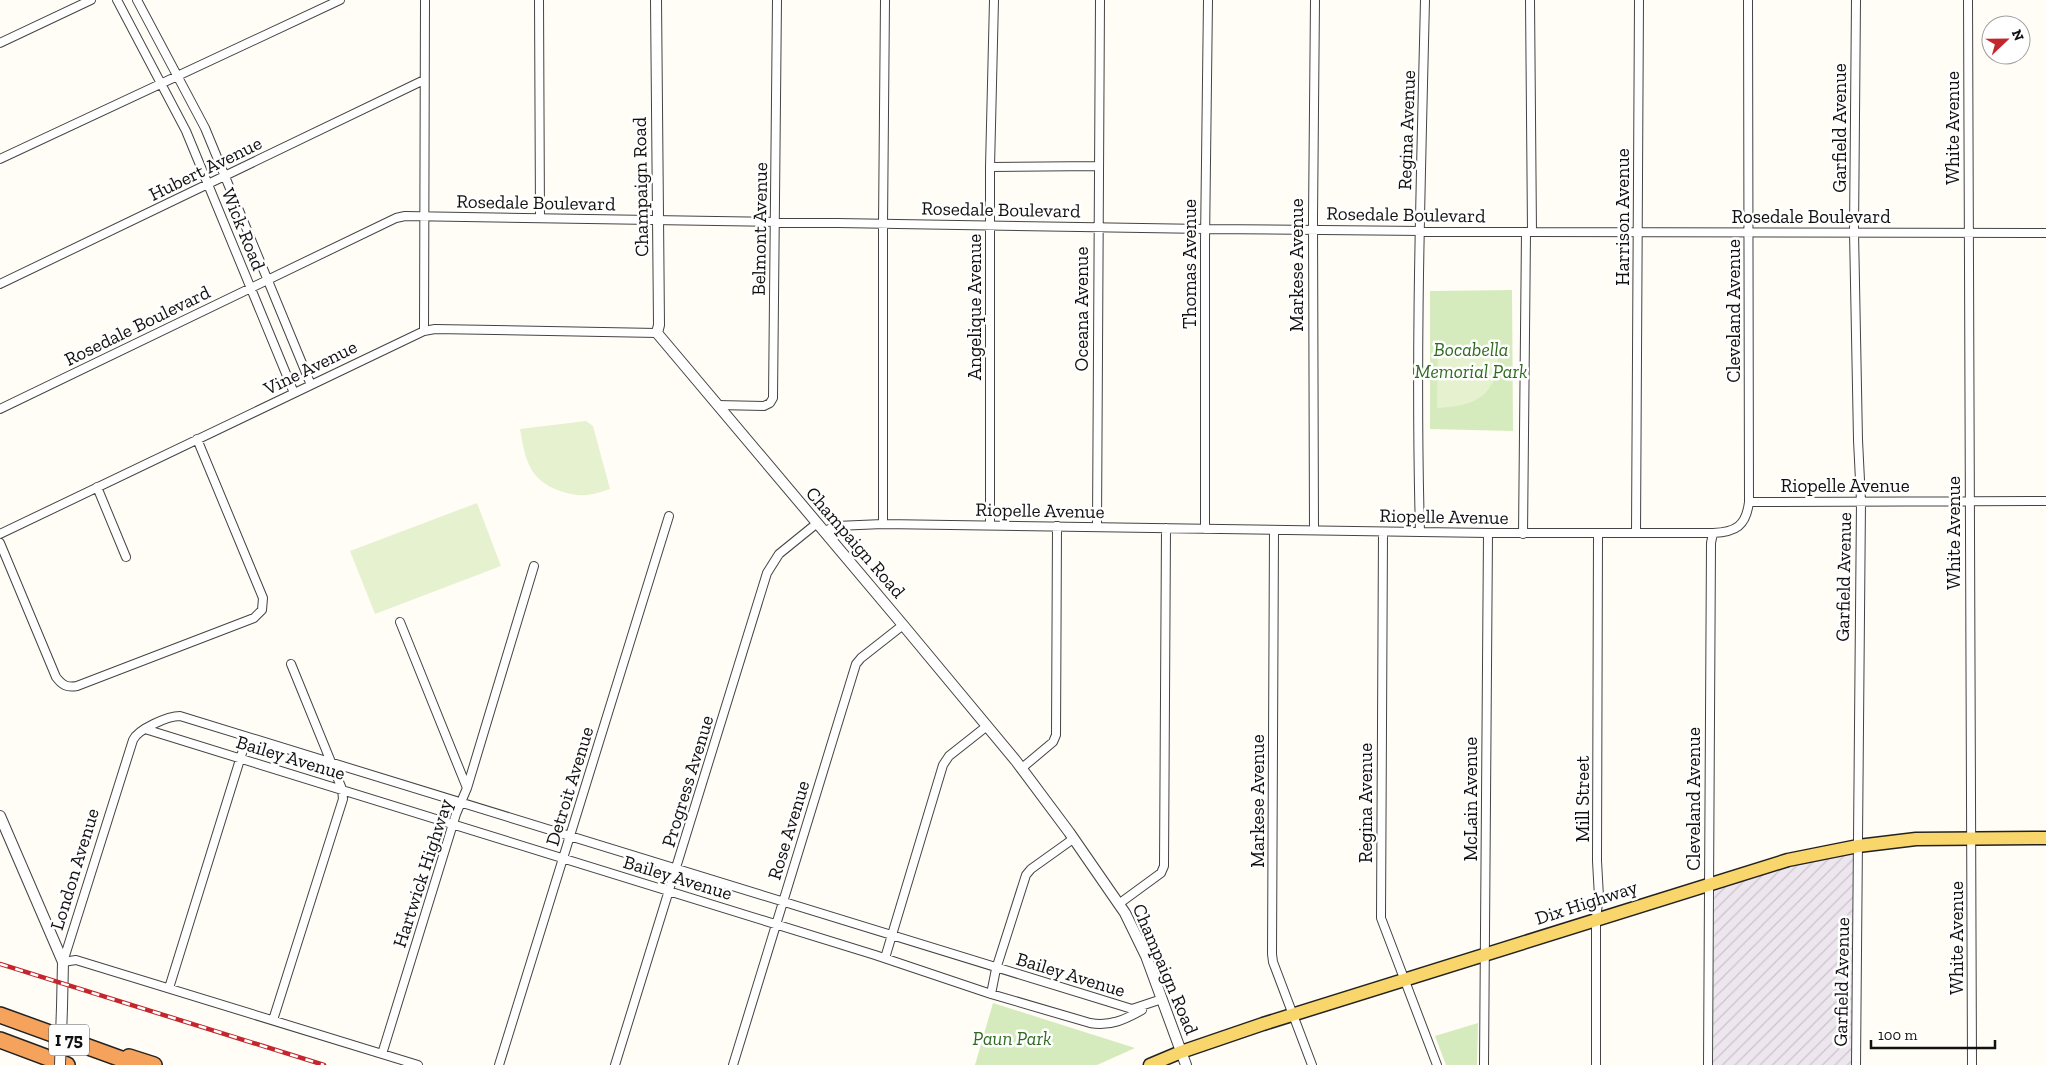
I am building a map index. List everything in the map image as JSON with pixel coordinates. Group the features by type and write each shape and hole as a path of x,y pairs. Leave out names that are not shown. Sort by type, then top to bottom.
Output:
{"highway":[{"name":"I 75","path":"0,1015 138,1065"},
{"name":"I 75","path":"0,1040 67,1065"},
{"path":"92,1047 154,1065"}],"main road":[{"name":"Dix Highway","path":"1150,1065 1293,1014 1485,955 1596,918 1788,860 1858,846 1916,839 1971,837 2046,838"}],"street":[{"path":"0,43 91,0"},
{"name":"Wick Road","path":"117,0 186,130 294,393"},
{"name":"Wick Road","path":"137,0 205,128 311,385"},
{"path":"0,159 340,0"},
{"path":"424,331 425,0"},
{"path":"539,0 540,218"},
{"name":"Champaign Road","path":"656,0 659,325 657,333 1022,768 1120,903 1146,956 1186,1065"},
{"name":"Belmont Avenue","path":"717,405 764,406 770,403 773,398 777,0"},
{"path":"883,524 885,0"},
{"name":"Angelique Avenue","path":"990,525 990,166 994,0"},
{"name":"Oceana Avenue","path":"1097,527 1100,0"},
{"name":"Thomas Avenue","path":"1205,529 1205,229 1208,0"},
{"name":"Markese Avenue","path":"1314,530 1313,230 1315,0"},
{"name":"Regina Avenue","path":"1420,532 1418,430 1419,231 1425,0"},
{"path":"1523,534 1529,232 1530,0"},
{"name":"Harrison Avenue","path":"1636,533 1639,0"},
{"name":"Cleveland Avenue","path":"1748,0 1750,232 1748,245 1749,502"},
{"name":"Garfield Avenue","path":"1856,0 1854,232 1861,501 1856,1065"},
{"name":"White Avenue","path":"1968,0 1972,1065"},
{"name":"Hubert Avenue","path":"0,284 424,80"},
{"path":"990,166 1098,166"},
{"name":"Rosedale Boulevard","path":"0,409 396,218 425,216 1205,229 1529,232 2046,232"},
{"name":"Vine Avenue","path":"0,534 424,331 435,329 657,333"},
{"path":"0,543 56,677 65,686 77,686 254,618 262,610 263,598 197,439"},
{"path":"98,488 126,557"},
{"name":"Riopelle Avenue","path":"820,527 883,524 1488,534 1712,533 1726,532 1738,528 1746,518 1749,502 2046,501"},
{"name":"Detroit Avenue","path":"498,1065 571,837 669,516"},
{"path":"1022,768 1052,742 1056,735 1058,526"},
{"name":"Progress Avenue","path":"615,1065 767,573 779,554 820,527"},
{"path":"1120,903 1161,873 1164,866 1166,528"},
{"name":"Markese Avenue","path":"1274,530 1272,954 1312,1065"},
{"name":"Regina Avenue","path":"1383,532 1381,918 1437,1065"},
{"name":"Mill Street","path":"1596,1065 1596,918 1599,896 1597,861 1598,533"},
{"name":"Cleveland Avenue","path":"1708,1065 1712,533"},
{"name":"McLain Avenue","path":"1484,1065 1488,534"},
{"path":"467,788 534,566"},
{"name":"Hartwick Highway","path":"382,1054 453,824 467,788 400,622"},
{"name":"Rose Avenue","path":"733,1065 856,664 860,658 903,624"},
{"path":"273,1020 343,800 342,789 291,664"},
{"name":"Bailey Avenue","path":"180,716 996,969 1132,1009 1162,999"},
{"name":"London Avenue","path":"60,1065 63,962 133,740 137,733 169,717 180,716"},
{"path":"885,958 943,765 949,756 987,726"},
{"name":"Bailey Avenue","path":"145,729 885,958 991,994 1100,1025 1128,1018 1162,999"},
{"path":"169,988 247,737"},
{"path":"0,816 63,962 76,960 418,1065"},
{"path":"991,994 996,969 1026,875 1030,869 1073,840"}],"shaded area":[{"path":"1858,846 1856,1065 1709,1065 1709,883"}],"green space":[{"name":"Bocabella Memorial Park","path":"1512,290 1513,431 1430,429 1430,291"},
{"path":"1438,348 1498,348 1495,376 1484,394 1464,404 1437,408"},
{"path":"586,421 593,426 610,489 593,494 580,495 563,492 541,481 530,467 520,429"},
{"path":"477,503 501,566 375,614 350,551"},
{"name":"Paun Park","path":"993,1003 1135,1048 1097,1065 975,1065"},
{"path":"1478,1023 1477,1065 1446,1065 1435,1036"}],"railway":[{"path":"0,964 324,1065"}]}
